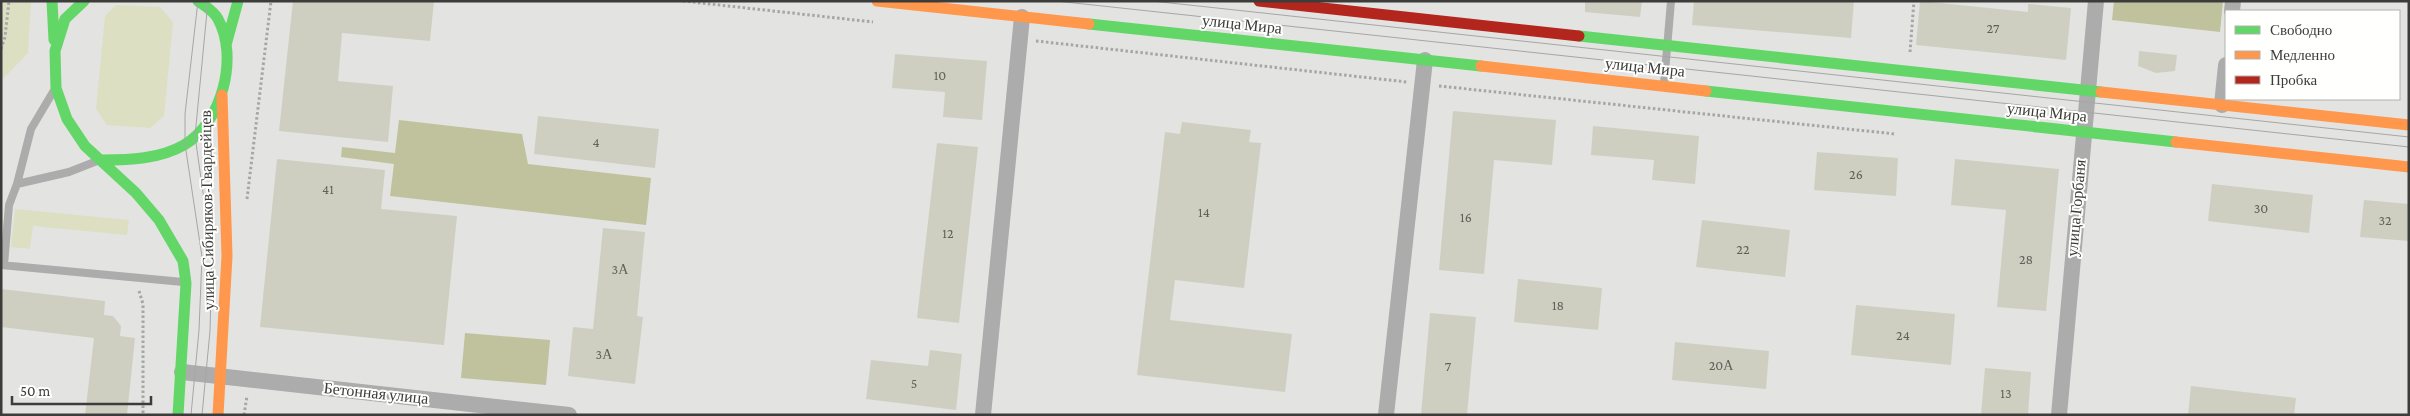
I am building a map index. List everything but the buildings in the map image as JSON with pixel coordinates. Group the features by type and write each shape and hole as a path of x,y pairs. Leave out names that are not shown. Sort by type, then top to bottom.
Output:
{"street":[{"path":"52,1 55,51"},
{"path":"55,51 65,19 84,1"},
{"path":"198,1 218,19 226,45"},
{"path":"102,160 137,160 185,144 209,123 222,95 227,16 225,1"},
{"path":"226,45 238,1"},
{"name":"улица Мира","path":"877,1 2409,167"},
{"name":"улица Мира","path":"1259,1 2409,125"},
{"name":"улица Горбаня","path":"2058,415 2096,1"},
{"path":"983,415 1022,17"},
{"name":"улица Сибиряков-Гвардейцев","path":"55,51 56,88 66,119 85,146 136,193 159,220 183,261 186,283 178,415"},
{"path":"1386,415 1425,60"},
{"path":"2222,105 2225,75"},
{"name":"улица Сибиряков-Гвардейцев","path":"218,415 222,376 227,256 222,95"},
{"name":"Бетонная улица","path":"182,372 569,415"}],"lane":[{"path":"1664,86 1671,1"},
{"path":"56,88 31,129 9,205 3,265 186,283"},
{"path":"16,184 69,172 102,160"}],"path":[{"path":"1,49 5,37 9,1"},
{"path":"247,208 271,1"},
{"path":"683,1 881,23"},
{"path":"1909,58 1914,1"},
{"path":"1020,39 1897,134"},
{"path":"136,278 143,304 142,415"}],"green space":[{"path":"1,1 31,1 28,53 1,81"},
{"path":"2114,1 2223,1 2220,32 2112,20"},
{"path":"116,5 160,7 173,22 164,116 150,128 107,125 96,109 105,16"},
{"path":"399,120 522,134 528,164 651,178 646,225 390,196 394,164 341,157 342,147 395,153"},
{"path":"15,209 129,220 127,235 33,226 30,249 11,247"},
{"path":"465,333 550,340 546,385 461,378"}],"tram line":[{"path":"191,415 199,330 202,257 185,144 185,114 198,1"},
{"path":"202,415 210,331 212,256 195,136 208,1"},
{"path":"1056,1 2409,147"},
{"path":"1152,1 2409,137"}],"traffic: fast":[{"path":"52,1 54,40"},
{"path":"84,1 65,19 55,51 56,88 67,119 85,146 136,193 159,220 183,261 186,283 178,415"},
{"path":"102,160 155,156 175,150 197,135 208,121 217,105 223,88 227,52 224,34 218,19 212,11 198,1"},
{"path":"226,45 238,1"},
{"path":"1089,24 1481,66"},
{"path":"1579,36 2101,92"},
{"path":"1706,91 2176,142"}],"traffic: slow":[{"path":"877,1 1089,24"},
{"path":"1481,66 1706,91"},
{"path":"2101,92 2409,125"},
{"path":"218,415 227,256 222,95"},
{"path":"2176,142 2409,167"}],"traffic: jam":[{"path":"1259,1 1579,36"}]}
